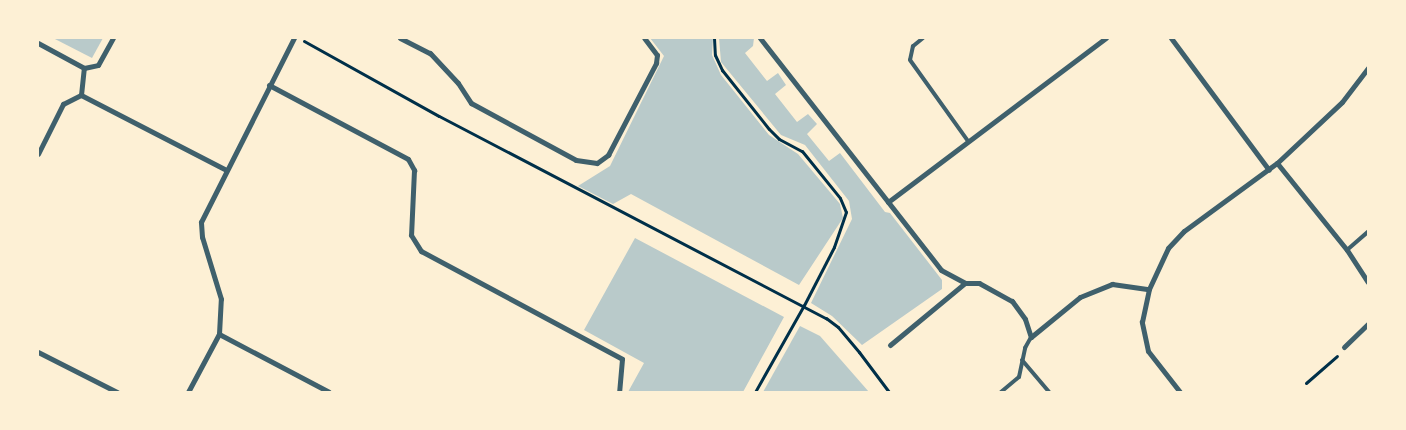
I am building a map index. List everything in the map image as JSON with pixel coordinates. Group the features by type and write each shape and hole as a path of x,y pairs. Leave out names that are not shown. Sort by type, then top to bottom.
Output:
{"street":[{"path":"38,42 84,68 98,65 113,38"},
{"path":"188,392 219,334 222,299 202,237 201,222 268,85 296,38"},
{"path":"400,38 430,53 458,84 471,102 576,160 597,163 608,155 656,63 657,55 644,38"},
{"path":"760,38 941,270 965,283 980,283 1012,300 1025,319 1031,337 1080,297 1112,284 1148,289"},
{"path":"888,202 1106,38"},
{"path":"1171,38 1269,170"},
{"path":"81,95 84,68"},
{"path":"1180,392 1148,351 1142,322 1148,289 1168,248 1184,231 1277,163 1342,102 1368,68"},
{"path":"268,85 408,159 414,170 412,235 421,251 622,359 619,392"},
{"path":"38,154 63,104 81,95"},
{"path":"81,95 226,170"},
{"path":"1277,163 1347,250 1368,282"},
{"path":"890,345 965,283"},
{"path":"1344,347 1368,324"},
{"path":"219,334 328,392"},
{"path":"38,352 117,392"}],"lane":[{"path":"923,38 913,46 910,60 968,141"},
{"path":"1347,250 1368,232"},
{"path":"1001,392 1019,377 1025,348 1031,337"},
{"path":"1022,360 1049,392"}],"path":[{"path":"296,38 439,116 804,305 838,328 889,392"},
{"path":"714,38 715,55 722,70 774,134 802,152 840,198 846,212 834,246 804,305 754,392"},
{"path":"1306,384 1341,353 1344,347"}],"shaded area":[{"path":"53,38 103,38 92,58"},
{"path":"650,38 713,38 712,55 721,75 769,135 798,154 840,204 843,218 799,285 631,194 613,204 578,186 610,166 664,56"},
{"path":"719,38 754,38 753,46 745,53 767,81 778,73 786,85 775,94 797,122 808,114 817,124 807,134 829,161 840,153 885,212 890,213 942,280 942,289 862,345 832,316 811,303 852,219 849,201 805,145 781,135 721,62"},
{"path":"635,238 784,317 743,392 628,392 644,363 584,330"},
{"path":"800,326 820,336 869,392 763,392"}]}
